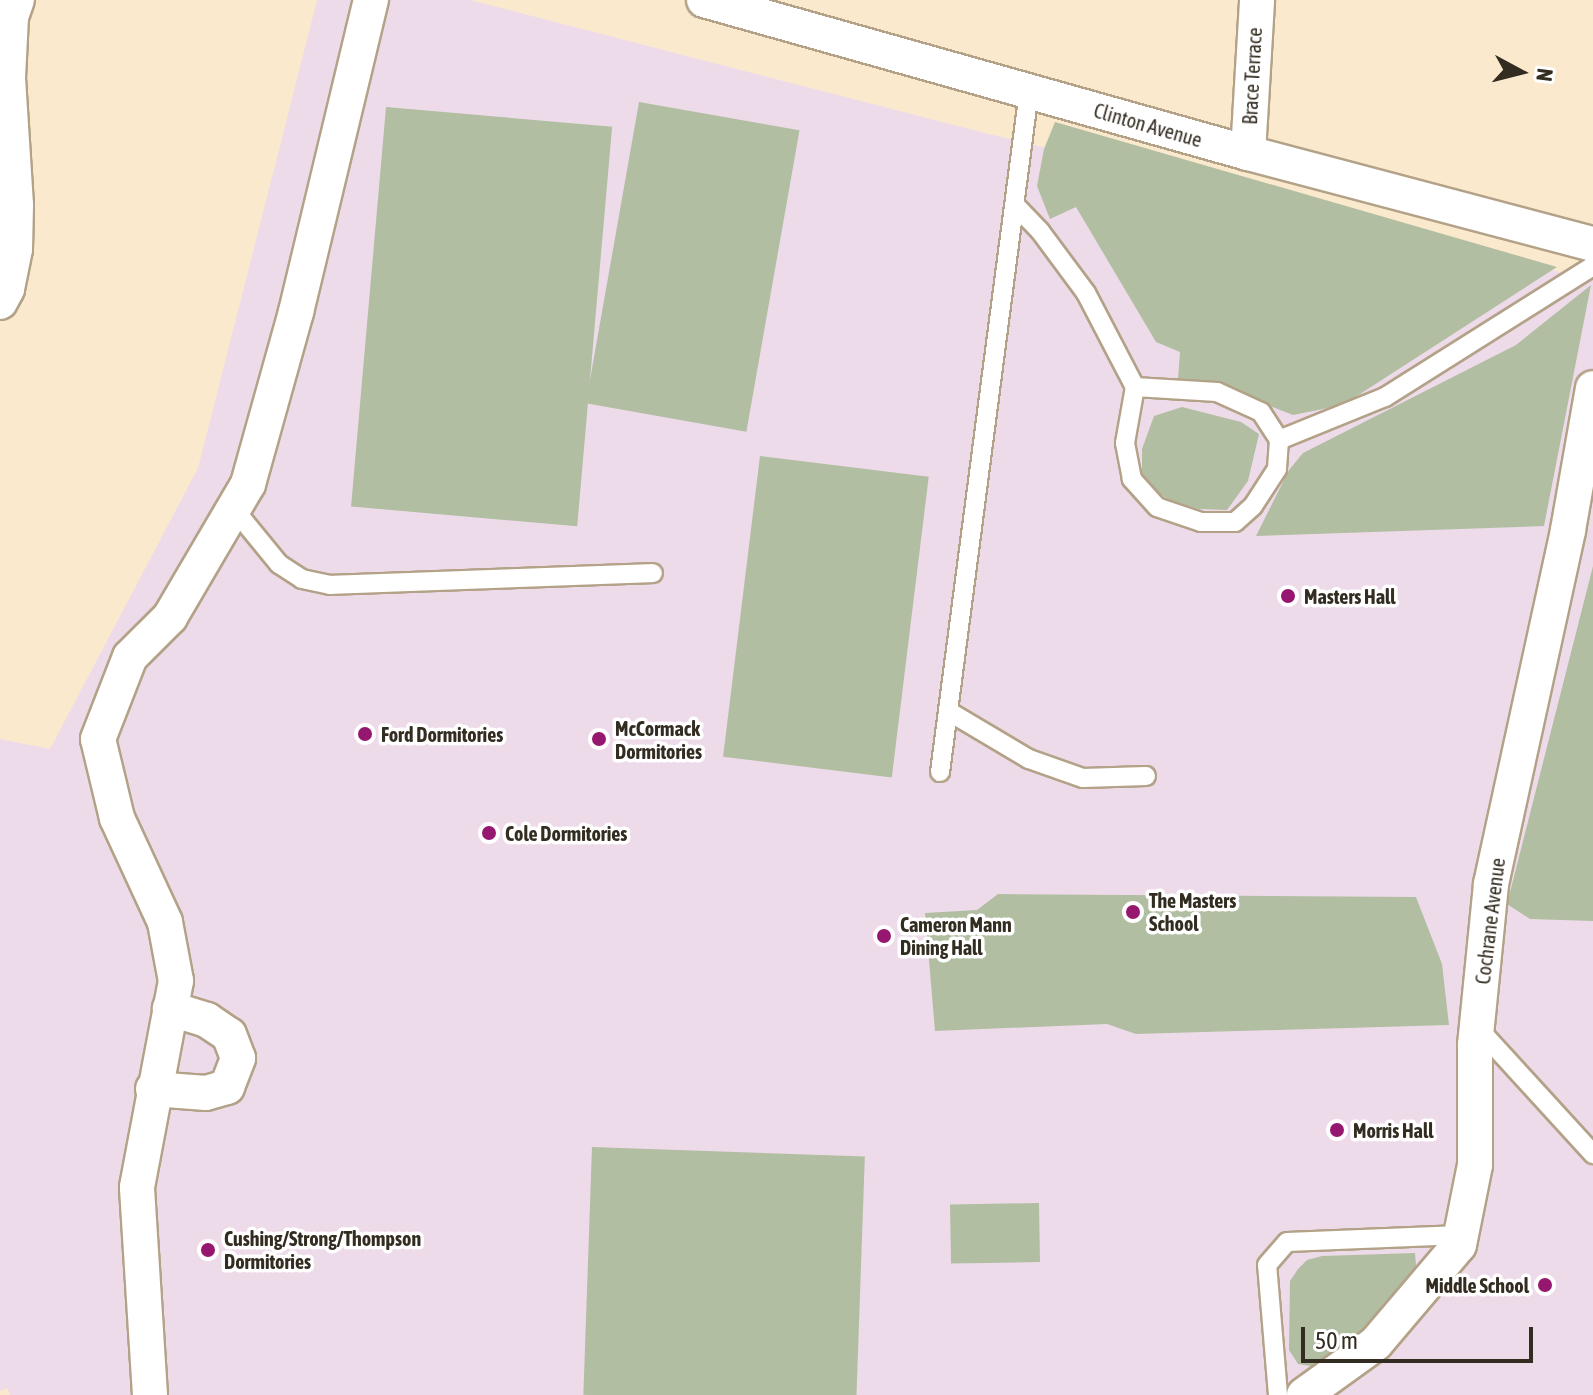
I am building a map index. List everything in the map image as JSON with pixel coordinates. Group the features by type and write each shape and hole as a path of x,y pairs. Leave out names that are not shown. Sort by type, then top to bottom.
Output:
{"street":[{"path":"0,302 15,249 16,205 8,78 11,17 17,0"},
{"path":"150,1395 137,1187 153,1089 176,981 165,922 117,818 98,739 130,657 170,617 248,484 292,326 371,0"},
{"name":"Clinton Avenue","path":"704,0 1248,153 1593,244"},
{"name":"Brace Terrace","path":"1248,153 1257,0"},
{"name":"Cochrane Avenue","path":"1304,1395 1376,1343 1459,1245 1475,1165 1478,1028 1491,884 1568,530 1593,388"},
{"path":"153,1089 206,1093 227,1087 238,1058 229,1035 207,1020 170,1009"}],"lane":[{"path":"940,772 1029,91"},
{"path":"1015,205 1040,231 1086,293 1135,387 1125,443 1132,479 1157,507 1201,522 1235,522 1264,494 1277,469 1279,440 1261,412 1217,392 1135,387"},
{"path":"1279,440 1385,397 1593,266"},
{"path":"234,509 279,564 302,579 330,585 653,573"},
{"path":"948,711 1029,759 1083,778 1146,776"},
{"path":"1478,1028 1593,1154"},
{"path":"1278,1395 1267,1265 1287,1242 1461,1235"}],"shaded area":[{"name":"The Masters School","path":"317,0 470,0 989,134 1593,280 1593,1395 10,1395 7,1388 0,1391 0,739 50,749 198,468"}],"green space":[{"path":"639,102 800,130 746,432 586,403"},
{"path":"386,107 612,127 577,526 351,506"},
{"path":"1055,122 1557,267 1343,405 1293,415 1235,392 1178,379 1180,352 1156,342 1076,207 1050,219 1037,186 1044,149"},
{"path":"1591,285 1544,526 1256,536 1289,470 1303,453 1516,345"},
{"path":"1182,407 1241,422 1259,434 1248,481 1227,510 1199,509 1167,499 1142,480 1142,449 1154,416"},
{"path":"760,456 929,477 892,777 723,757"},
{"path":"1593,566 1593,921 1530,919 1507,904"},
{"path":"998,894 1416,897 1442,964 1449,1025 1136,1034 1107,1024 935,1031 925,913 977,910"},
{"path":"592,1147 865,1157 857,1395 583,1395"},
{"path":"1039,1203 1040,1262 951,1264 950,1205"},
{"path":"1415,1253 1417,1277 1391,1315 1317,1367 1298,1364 1289,1350 1290,1281 1307,1260 1322,1256"}],"place":[{"name":"Masters Hall","path":"1288,596"},
{"name":"Ford Dormitories","path":"365,734"},
{"name":"McCormack Dormitories","path":"599,739"},
{"name":"Cole Dormitories","path":"489,833"},
{"name":"The Masters School","path":"1133,912"},
{"name":"Cameron Mann Dining Hall","path":"884,936"},
{"name":"Morris Hall","path":"1337,1130"},
{"name":"Cushing/Strong/Thompson Dormitories","path":"208,1250"},
{"name":"Middle School","path":"1545,1285"}]}
